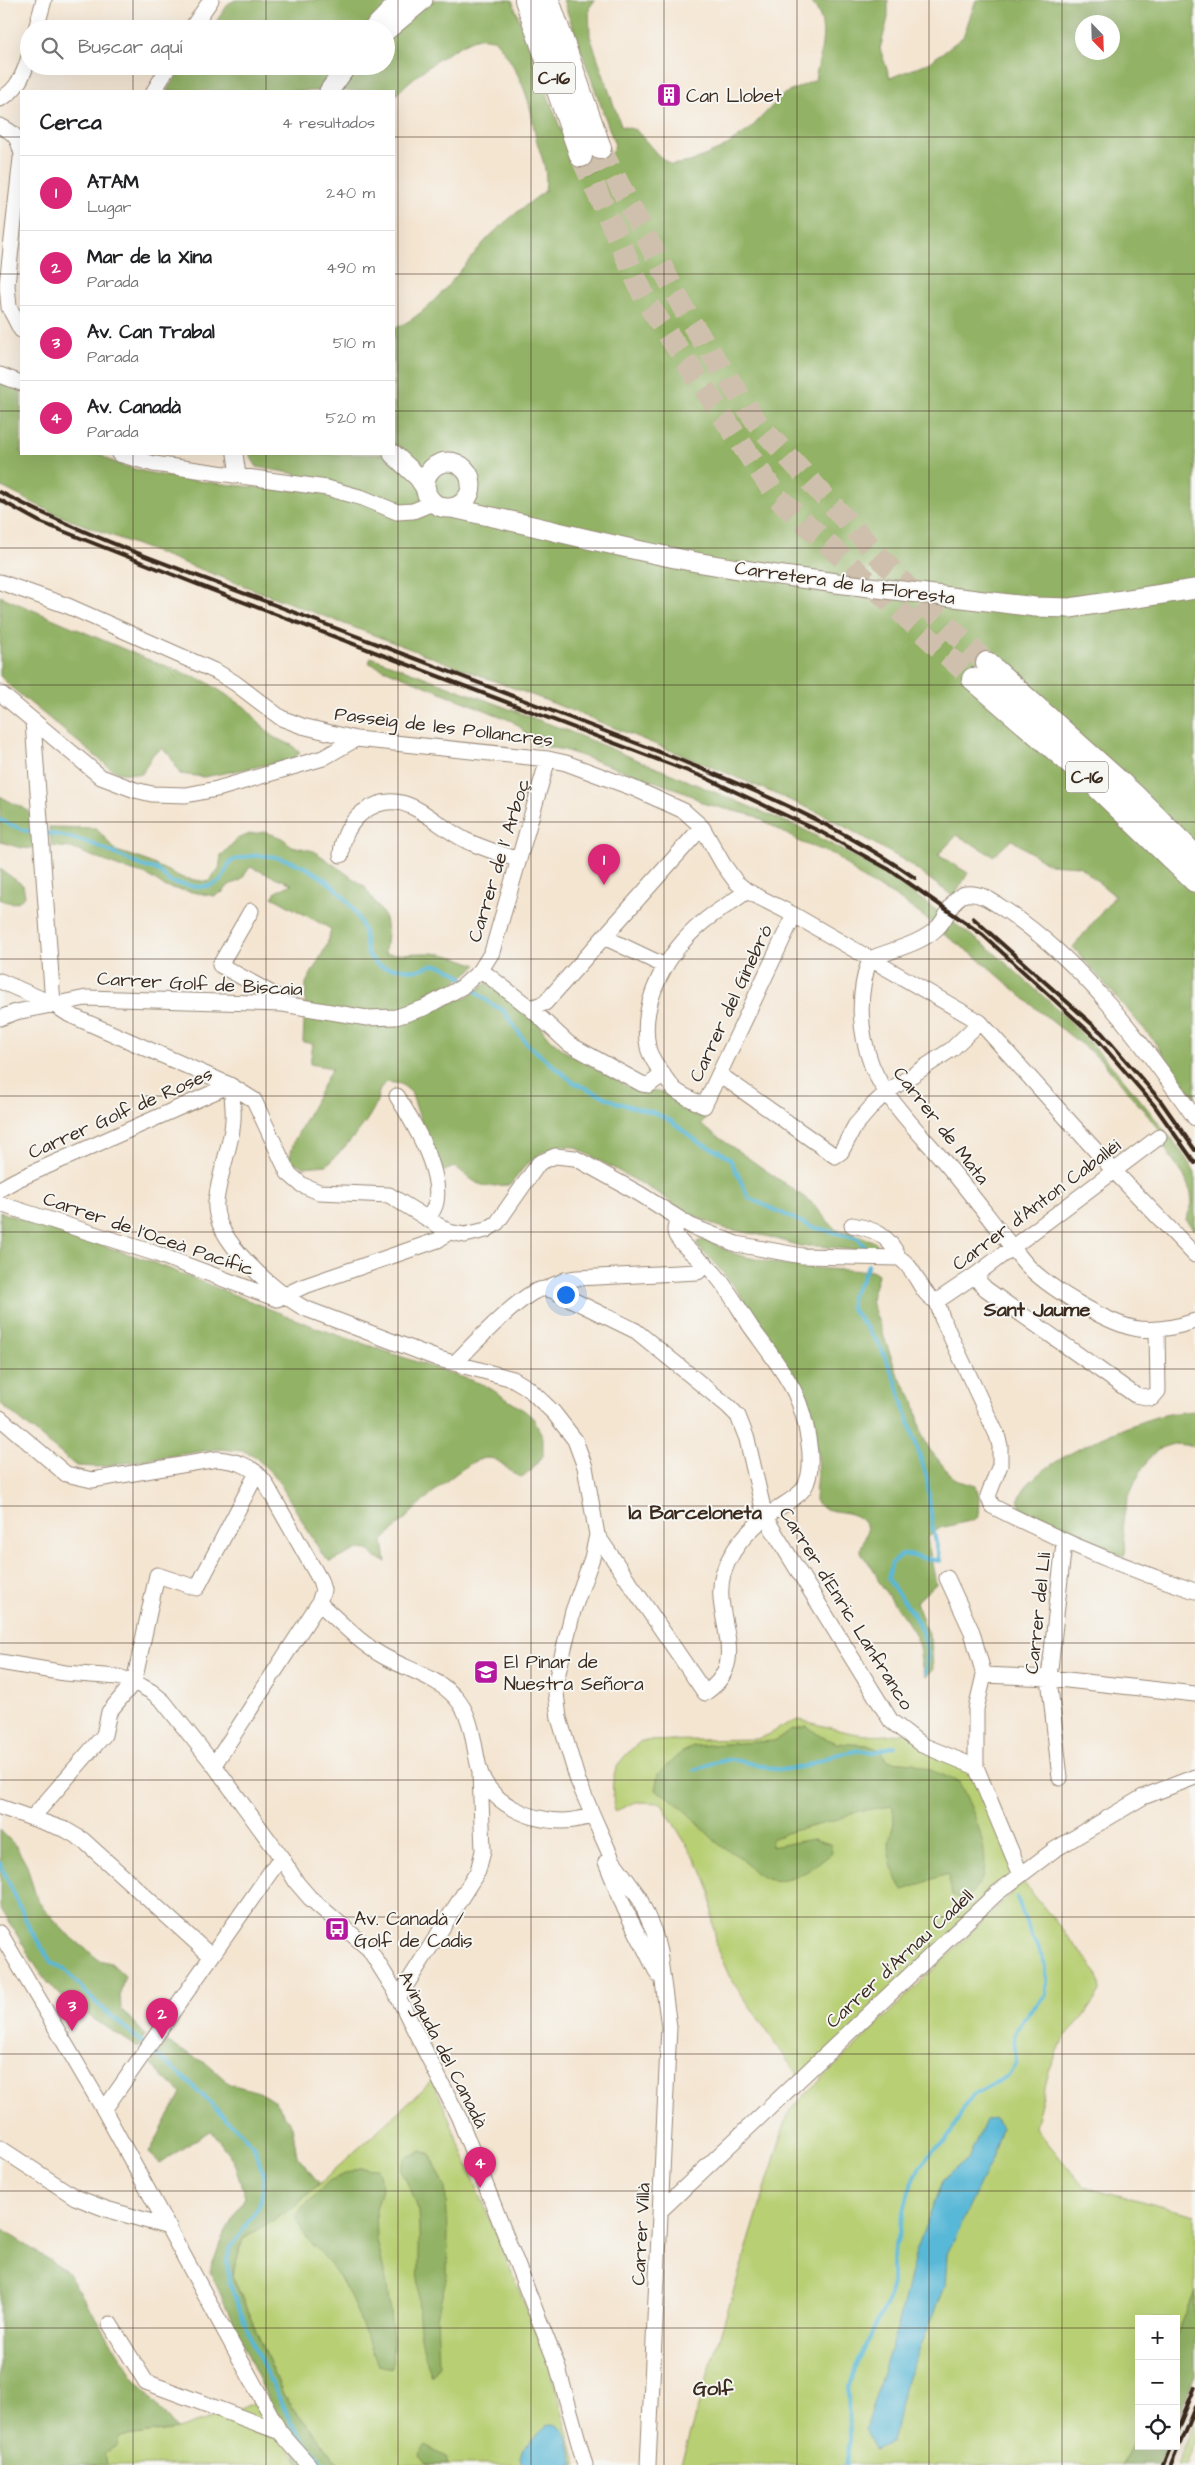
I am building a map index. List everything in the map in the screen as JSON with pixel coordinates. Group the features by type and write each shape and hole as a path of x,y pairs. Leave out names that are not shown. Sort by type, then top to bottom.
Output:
{"highway":[{"path":"384,20 403,0"},
{"name":"C-16","path":"526,0 591,152 548,0"},
{"name":"C-16","path":"1195,856 1135,796 980,671 1195,881"}],"main road":[{"path":"395,24 423,0"},
{"path":"330,90 341,75"},
{"path":"395,454 441,464 453,463 460,466 466,471 470,482 498,516"},
{"path":"395,455 418,477 437,500 462,504 467,498 470,482"},
{"path":"437,500 428,475 432,469 441,464"},
{"name":"Carretera de la Floresta","path":"437,500 544,530 714,565 1035,607 1070,608 1195,589"}],"street":[{"path":"38,20 44,0"},
{"path":"197,20 210,0"},
{"path":"0,100 19,82 22,75"},
{"path":"155,90 164,75"},
{"path":"0,126 12,133 19,140 20,146"},
{"path":"20,164 4,256 9,307 20,328"},
{"path":"0,375 20,384"},
{"name":"Carretera de la Floresta","path":"123,455 154,464 327,488 363,498 397,512 413,511 437,500"},
{"path":"235,455 238,475"},
{"name":"Passeig de les Pollancres","path":"0,582 68,606 216,672 235,682 270,711 286,720 356,738 548,759 566,763 633,788 684,811 702,827 723,864 736,882 747,892"},
{"path":"0,693 101,777 135,790 164,795 186,795 217,789 313,761 323,758 356,738"},
{"path":"33,722 44,850 53,1004"},
{"name":"Carrer de l' Arboç","path":"472,979 497,940 548,759"},
{"path":"341,855 342,842 353,820 374,804 388,800 406,803 465,840 519,860"},
{"path":"530,1008 545,1003 702,827"},
{"path":"472,979 530,1008 570,1044 642,1084 649,1085 663,1074 648,1049 646,1025 653,993 665,966 677,949 702,922 747,892 794,915 980,1022 1114,1171 1195,1255"},
{"path":"870,959 933,933 942,924 956,898 964,894 984,896 1023,922 1064,957 1110,1007 1195,1118"},
{"path":"250,911 220,966 278,998 283,1004"},
{"name":"Carrer del Ginebró","path":"663,1074 675,1090 704,1106 794,915"},
{"path":"604,937 665,966"},
{"name":"Carrer de Mata","path":"870,959 863,977 861,1023 873,1067 887,1092 1026,1264 1082,1305 1127,1326 1157,1330"},
{"name":"Carrer Golf de Biscaia","path":"0,1018 53,1004 86,998 283,1004 367,1018 382,1018 409,1014 424,1008 472,979"},
{"path":"0,981 53,1004 70,1015 230,1085 254,1100 288,1173 302,1185 319,1192 389,1195 449,1232 465,1235 486,1230 497,1223 539,1163 555,1156 575,1158 640,1194 678,1219 721,1239 764,1251 822,1257 898,1258"},
{"path":"718,1074 833,1156 838,1155 858,1122 887,1092 952,1049 980,1022"},
{"path":"230,1085 233,1099 233,1133 215,1204 225,1234 233,1247 285,1296 304,1308 455,1363 498,1373 528,1388 541,1399 576,1440 590,1486 597,1535 705,1693 716,1686 729,1662 729,1645 720,1597 723,1575 734,1550 752,1526 794,1497 805,1487 809,1457 805,1420 788,1381 720,1280 677,1237 675,1226 678,1219"},
{"name":"Carrer Golf de Roses","path":"0,1189 86,1148 230,1085"},
{"path":"398,1096 418,1132 436,1183 437,1200 427,1219"},
{"name":"Carrer d'Anton Caballéi","path":"937,1301 977,1274 1159,1138"},
{"name":"Carrer de l'Oceà Pacífic","path":"0,1204 154,1253 277,1299 285,1296"},
{"path":"852,1226 878,1232 890,1243 898,1258 910,1266 931,1299 937,1301 942,1318 997,1435 1000,1446 1000,1465 989,1492 989,1501 992,1506 1064,1543 1139,1573 1195,1591"},
{"path":"285,1296 302,1287 438,1240 449,1232"},
{"path":"455,1363 530,1294 565,1280 698,1272 706,1264"},
{"path":"977,1274 980,1283 986,1288 1135,1395 1143,1398 1152,1398 1158,1391 1157,1330 1195,1321"},
{"name":"Carrer d'Enric Lanfranco","path":"547,1288 636,1331 733,1411 747,1439 765,1517 891,1721 922,1745 976,1767"},
{"path":"0,1418 60,1470 76,1478 92,1480 217,1459 236,1461 258,1473 320,1580 323,1590 319,1603 214,1765"},
{"path":"32,1818 104,1734 109,1712 134,1682 157,1575 197,1588 258,1473"},
{"name":"Carrer Villà","path":"597,1535 592,1558 573,1611 555,1685 559,1718 578,1781 593,1816 596,1832 612,1877 657,1974 667,2005 668,2050 648,2465"},
{"name":"Carrer del Lli","path":"1060,1778 1049,1678 1064,1543"},
{"path":"947,1578 972,1632 984,1675 976,1709 976,1767 1021,1875"},
{"path":"319,1603 382,1655 441,1685 455,1697 466,1712 480,1770 483,1851 478,1871 398,1998"},
{"name":"Avinguda del Canadà","path":"0,1656 134,1682 163,1700 214,1765 281,1857 297,1883 310,1898 369,1949 398,1998 459,2118 557,2365 585,2465"},
{"name":"Avinguda del Canadà","path":"0,1662 65,1673 90,1673"},
{"path":"984,1675 1049,1678 1195,1694"},
{"path":"480,1770 490,1790 513,1810 540,1818 564,1821 593,1816"},
{"name":"Carrer d'Arnau Cadell","path":"661,2210 990,1900 1054,1850 1143,1797 1195,1777"},
{"path":"0,1807 66,1830 83,1840 211,1956"},
{"path":"104,2110 281,1857"},
{"path":"0,1933 104,2110 280,2432 309,2465"},
{"path":"0,2148 75,2197 106,2209 169,2227"},
{"path":"110,2324 146,2382 280,2432"}],"green space":[{"path":"236,0 512,0 573,162 584,174 603,163 615,145 563,0 595,0 589,8 590,36 621,126 636,130 658,155 671,165 690,162 721,149 749,130 784,94 815,80 821,48 822,27 816,8 809,0 888,0 888,18 880,49 890,78 930,62 963,37 976,0 1195,0 1195,1098 1150,1036 1073,947 1115,896 1079,866 1048,864 1012,840 993,856 957,835 938,855 968,873 954,897 905,861 822,814 724,772 550,702 55,514 0,486 0,381 20,391 20,455 102,455 115,463 163,475 222,484 295,491 296,474 257,467 250,455 395,455 395,328 422,312 446,288 488,238 545,191 546,177 531,111 512,64 494,39 479,38 459,46 446,54 409,82 395,97 395,90 167,90 178,75 395,75 395,20 217,20 229,3"},
{"path":"0,596 147,659 205,681 245,707 273,737 292,745 300,753 292,759 281,762 204,777 180,774 170,756 162,748 153,754 142,774 121,773 110,768 12,688 0,676"},
{"path":"371,657 568,731 801,828 886,874 990,949 1062,1013 1121,1076 1179,1148 1195,1173 1195,1230 1186,1220 1192,1204 1191,1193 1184,1176 1166,1150 1161,1131 1100,1059 1040,1012 978,958 939,931 931,922 895,896 863,879 835,855 802,843 755,816 705,804 685,792 564,750 535,745 521,728 512,721 369,663"},
{"path":"0,796 24,809 31,816 38,844 34,847 20,848 0,842"},
{"path":"49,827 96,828 116,851 142,859 183,878 208,882 219,869 221,856 237,839 250,834 266,832 282,838 292,846 314,851 364,886 385,917 387,933 385,954 443,954 477,965 452,985 465,998 487,983 532,1015 547,1036 566,1052 629,1087 670,1094 707,1114 701,1125 811,1202 836,1230 850,1232 873,1241 888,1254 819,1246 800,1246 766,1236 722,1228 687,1213 658,1193 575,1147 559,1146 541,1153 525,1166 510,1185 481,1185 454,1167 445,1171 437,1168 411,1092 401,1084 387,1082 384,1085 366,1122 327,1165 304,1167 289,1160 294,1141 332,1068 310,1064 313,1044 303,1042 306,983 327,945 331,929 272,897 277,891 292,884 250,867 241,880 229,885 223,892 214,896 165,887 147,875 122,868 71,848 51,846"},
{"path":"0,869 23,885 25,896 19,901 10,903 0,899"},
{"path":"0,1212 147,1260 320,1329 485,1385 533,1418 543,1437 543,1456 530,1472 521,1477 497,1460 488,1458 478,1460 464,1468 418,1506 383,1541 386,1562 376,1558 368,1550 358,1549 330,1562 322,1554 276,1477 253,1455 243,1451 217,1449 98,1467 76,1466 0,1403"},
{"path":"702,1240 737,1255 758,1260 807,1267 874,1271 878,1274 871,1300 872,1304 897,1373 914,1401 922,1435 930,1450 955,1480 976,1486 979,1496 978,1517 974,1520 940,1528 927,1538 936,1584 916,1602 931,1642 933,1669 926,1677 915,1634 862,1555 861,1547 867,1531 864,1523 852,1515 824,1508 815,1500 818,1458 809,1402 739,1293 713,1261 698,1247 697,1242"},
{"path":"1195,1411 1195,1446 1174,1444 1158,1449 1145,1464 1134,1484 1124,1517 1123,1526 1126,1549 1124,1556 1089,1544 1039,1520 1020,1507 1021,1494 1032,1480 1049,1466 1071,1453 1117,1431 1155,1417"},
{"path":"799,1720 864,1735 891,1735 905,1732 976,1767 1021,1875 800,2079 729,1976 717,1948 712,1916 711,1893 702,1870 661,1803 636,1802 615,1811 613,1799 615,1771 624,1757 641,1741 756,1739"},
{"path":"807,1726 820,1736 837,1743 867,1745 878,1749 888,1761 914,1763 959,1782 974,1815 982,1841 985,1865 982,1879 965,1901 952,1895 948,1874 903,1890 895,1874 890,1857 889,1845 894,1822 892,1806 859,1811 838,1820 792,1831 772,1839 771,1847 813,1839 830,1844 832,1853 807,1871 797,1876 777,1881 767,1879 755,1872 741,1858 713,1839 674,1801 655,1790 658,1774 677,1756 692,1746 774,1741 791,1730"},
{"path":"0,1830 16,1846 27,1866 37,1900 65,1932 99,1960 111,1963 125,1976 120,1993 121,2009 145,2035 138,2048 59,1994 44,1978 33,1961 0,1907"},
{"path":"1023,1882 1098,1973 1100,1992 1083,2017 1064,2038 1049,2071 1035,2127 1083,2186 1195,2215 1195,2291 1180,2327 1180,2315 1135,2315 1135,2437 1123,2465 680,2465 789,2111"},
{"path":"166,2042 207,2064 230,2084 259,2092 275,2102 292,2126 297,2156 319,2183 293,2208 243,2239 232,2275 284,2396 339,2465 301,2465 267,2397 210,2271 222,2238 245,2197 233,2160 211,2130 160,2163 149,2153 181,2093 151,2065"},
{"path":"433,2080 550,2366 577,2465 339,2465 284,2396 232,2275 243,2239 293,2208"},
{"path":"422,2151 431,2155 445,2187 448,2229 447,2275 437,2317 439,2365 432,2376 425,2356 419,2315 418,2212 401,2169 407,2157"},
{"path":"359,2168 378,2169 382,2188 376,2209 377,2240 387,2286 393,2339 392,2368 378,2365 351,2298 339,2276 322,2254 305,2237 295,2216 329,2181"},
{"path":"0,2228 67,2272 136,2381 177,2429 119,2437 117,2446 105,2453 107,2465 0,2465"},
{"path":"1195,2291 1195,2376 1180,2412 1180,2360 1180,2327"},
{"path":"256,2402 301,2465 0,2465 119,2437 177,2429"},
{"path":"1195,2422 1195,2444 1186,2465 1177,2465"},
{"path":"1135,2437 1135,2450 1164,2450 1158,2465 1123,2465"},
{"path":"426,2446 447,2458 449,2465 428,2465 419,2455"}],"water":[{"path":"994,2118 1002,2128 992,2159 947,2254 945,2287 905,2385 892,2442 875,2450 865,2429 898,2325 916,2251 942,2181 968,2159 985,2120"},
{"path":"552,2424 562,2429 565,2434 574,2465 524,2465 520,2457 523,2449 547,2426"}],"waterway":[{"path":"0,820 26,831 38,832"},
{"path":"45,833 69,837 95,845 145,867 156,869 170,882 197,887 209,886 221,881 230,862 249,856 268,856 289,860 308,869 342,895 355,911 363,929 367,951 378,964 414,970 433,965 439,966 452,970 465,980"},
{"path":"470,986 491,1004 503,1010 526,1043 573,1082 618,1103 655,1113 671,1121 698,1142 722,1153 730,1159 749,1198 812,1227 857,1238 868,1250"},
{"path":"868,1265 861,1281 851,1296 851,1308 879,1344 896,1381 927,1478 932,1524 940,1561 903,1554 892,1563 888,1578 921,1630 927,1655 925,1673"},
{"path":"694,1770 731,1759 781,1770 802,1767 835,1755 860,1750 874,1752 895,1746"},
{"path":"0,1863 30,1929 51,1962 66,1971 93,2000 145,2045"},
{"path":"846,2465 850,2439 849,2390 857,2362 887,2303 892,2284 892,2262 909,2191 920,2167 933,2151 946,2142 964,2107 974,2094 1008,2076 1016,2063 1014,2035 1023,2019 1046,1995 1046,1966 1026,1923 1017,1897"},
{"path":"151,2050 192,2085 253,2145 263,2173 263,2189 259,2206 230,2249 227,2260 229,2282 256,2351 294,2428 325,2465"}],"tunnel":[{"path":"600,148 690,321 758,424 909,589 987,663"},
{"path":"581,156 647,303 777,497 973,679"}],"railway":[{"path":"0,492 62,522 125,548 739,784 848,836 915,878"},
{"path":"0,500 40,522 209,589 706,778 819,831 890,870 983,935 1097,1039 1154,1105 1195,1163"},
{"path":"973,918 1102,1033 1160,1100 1195,1150"},
{"path":"1180,2423 1195,2387"},
{"path":"1171,2465 1195,2407"},
{"path":"1163,2465 1169,2450"}],"place":[{"name":"Can Llobet","path":"669,95"},
{"name":"ATAM","path":"604,885"},
{"name":"El Pinar de Nuestra Señora","path":"486,1672"},
{"name":"Av. Canadà / Golf de Cadis","path":"337,1929"},
{"name":"Av. Can Trabal","path":"72,2031"},
{"name":"Mar de la Xina","path":"162,2039"},
{"name":"Av. Canadà","path":"480,2188"}],"district":[{"name":"Sant Jaume","path":"1037,1309"},
{"name":"la Barceloneta","path":"695,1512"},
{"name":"Golf","path":"713,2388"}]}
